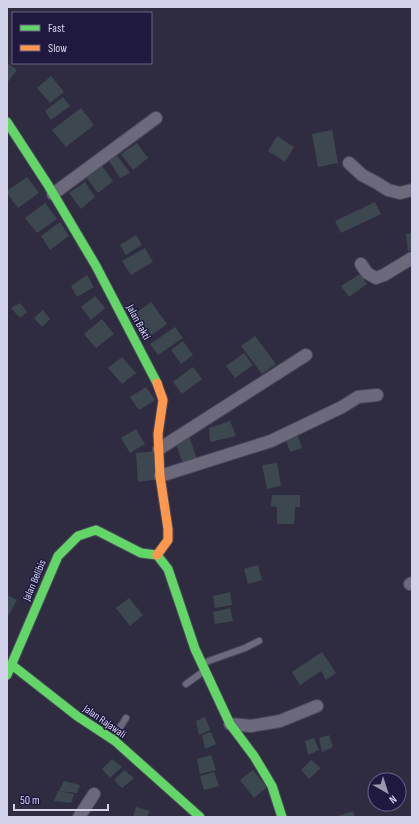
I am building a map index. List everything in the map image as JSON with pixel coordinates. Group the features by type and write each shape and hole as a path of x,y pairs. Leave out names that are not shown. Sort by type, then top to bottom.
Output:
{"street":[{"path":"53,194 156,118"},
{"name":"Jalan Bakti","path":"7,122 53,194 96,266 155,378 163,400 158,434 160,476 168,529 168,540 157,555"},
{"path":"349,164 362,175 388,190 400,193 412,190"},
{"path":"361,264 367,272 376,278 384,275 412,258"},
{"path":"159,449 306,355"},
{"path":"160,476 271,441 342,407 358,397 377,395"},
{"name":"Jalan Belibis","path":"7,674 58,556 78,536 96,530 141,553 157,555"},
{"path":"157,555 168,569 194,649 204,667 230,724 254,756 272,786 282,817"},
{"name":"Jalan Rajawali","path":"12,665 77,716 115,741 134,760 200,817"},
{"path":"230,724 251,726 280,721 317,706"},
{"path":"79,817 94,794"}],"lane":[{"path":"186,684 204,667 259,641"},
{"path":"115,741 126,718"}],"building":[{"path":"7,63 17,70 7,83"},
{"path":"51,76 64,92 50,103 37,88"},
{"path":"63,97 70,106 51,120 45,111"},
{"path":"81,108 94,125 66,147 52,130"},
{"path":"332,130 338,163 318,167 312,134"},
{"path":"277,136 294,147 285,162 268,151"},
{"path":"137,143 148,158 133,170 121,154"},
{"path":"116,154 130,173 120,178 108,159"},
{"path":"102,166 113,181 98,193 86,177"},
{"path":"27,177 39,193 18,208 7,191"},
{"path":"85,182 95,197 81,209 69,193"},
{"path":"375,202 381,214 341,233 335,221"},
{"path":"45,203 57,219 37,233 25,218"},
{"path":"60,222 69,236 50,250 41,236"},
{"path":"412,233 412,250 408,251 406,234"},
{"path":"136,235 142,245 126,255 120,245"},
{"path":"145,248 153,262 131,275 122,261"},
{"path":"360,274 367,284 349,297 341,286"},
{"path":"87,275 94,287 77,297 71,286"},
{"path":"95,296 105,308 91,320 81,307"},
{"path":"151,302 167,324 149,337 133,315"},
{"path":"20,303 27,312 20,318 11,308"},
{"path":"43,310 50,319 42,327 34,318"},
{"path":"102,319 114,334 96,348 84,334"},
{"path":"175,327 183,338 158,355 150,344"},
{"path":"255,336 276,364 262,374 241,346"},
{"path":"183,341 193,355 181,364 171,350"},
{"path":"244,353 253,365 235,378 226,366"},
{"path":"122,357 136,373 122,384 108,368"},
{"path":"193,367 202,379 182,394 173,382"},
{"path":"146,387 155,400 139,410 130,397"},
{"path":"230,421 236,436 210,442 209,428"},
{"path":"136,429 145,444 130,453 121,438"},
{"path":"297,433 302,448 290,452 285,437"},
{"path":"189,436 198,462 184,467 175,441"},
{"path":"156,451 159,479 138,482 136,453"},
{"path":"277,463 281,486 267,489 262,465"},
{"path":"272,495 300,495 300,507 295,507 294,524 277,524 277,507 271,506"},
{"path":"258,565 262,580 248,584 244,569"},
{"path":"230,592 232,605 215,608 213,596"},
{"path":"7,595 17,600 8,616 7,615"},
{"path":"129,598 143,615 130,626 116,608"},
{"path":"230,608 233,621 215,624 213,612"},
{"path":"322,652 336,673 326,680 321,671 300,685 292,672"},
{"path":"205,717 210,730 199,735 196,721"},
{"path":"211,732 216,744 205,749 202,735"},
{"path":"329,735 333,747 322,752 319,738"},
{"path":"314,738 319,750 308,755 305,741"},
{"path":"211,755 216,770 200,774 197,759"},
{"path":"112,759 122,767 110,778 102,769"},
{"path":"311,760 321,768 309,779 301,770"},
{"path":"124,770 134,778 122,788 114,780"},
{"path":"253,770 267,787 254,798 240,780"},
{"path":"214,772 219,786 204,790 200,776"},
{"path":"64,781 80,785 77,793 59,791"},
{"path":"58,791 74,794 71,803 54,801"},
{"path":"136,807 150,811 147,817 133,817"},
{"path":"353,811 355,817 335,817"}],"traffic: fast":[{"path":"7,122 48,185 96,266 157,383"},
{"path":"7,675 58,556 78,536 96,530 141,553 157,555"},
{"path":"157,555 168,569 195,649 230,724 254,756 272,786 282,817"},
{"path":"12,665 77,716 115,741 200,817"}],"traffic: slow":[{"path":"157,383 163,400 158,434 160,476 168,529 168,540 157,555"}]}
